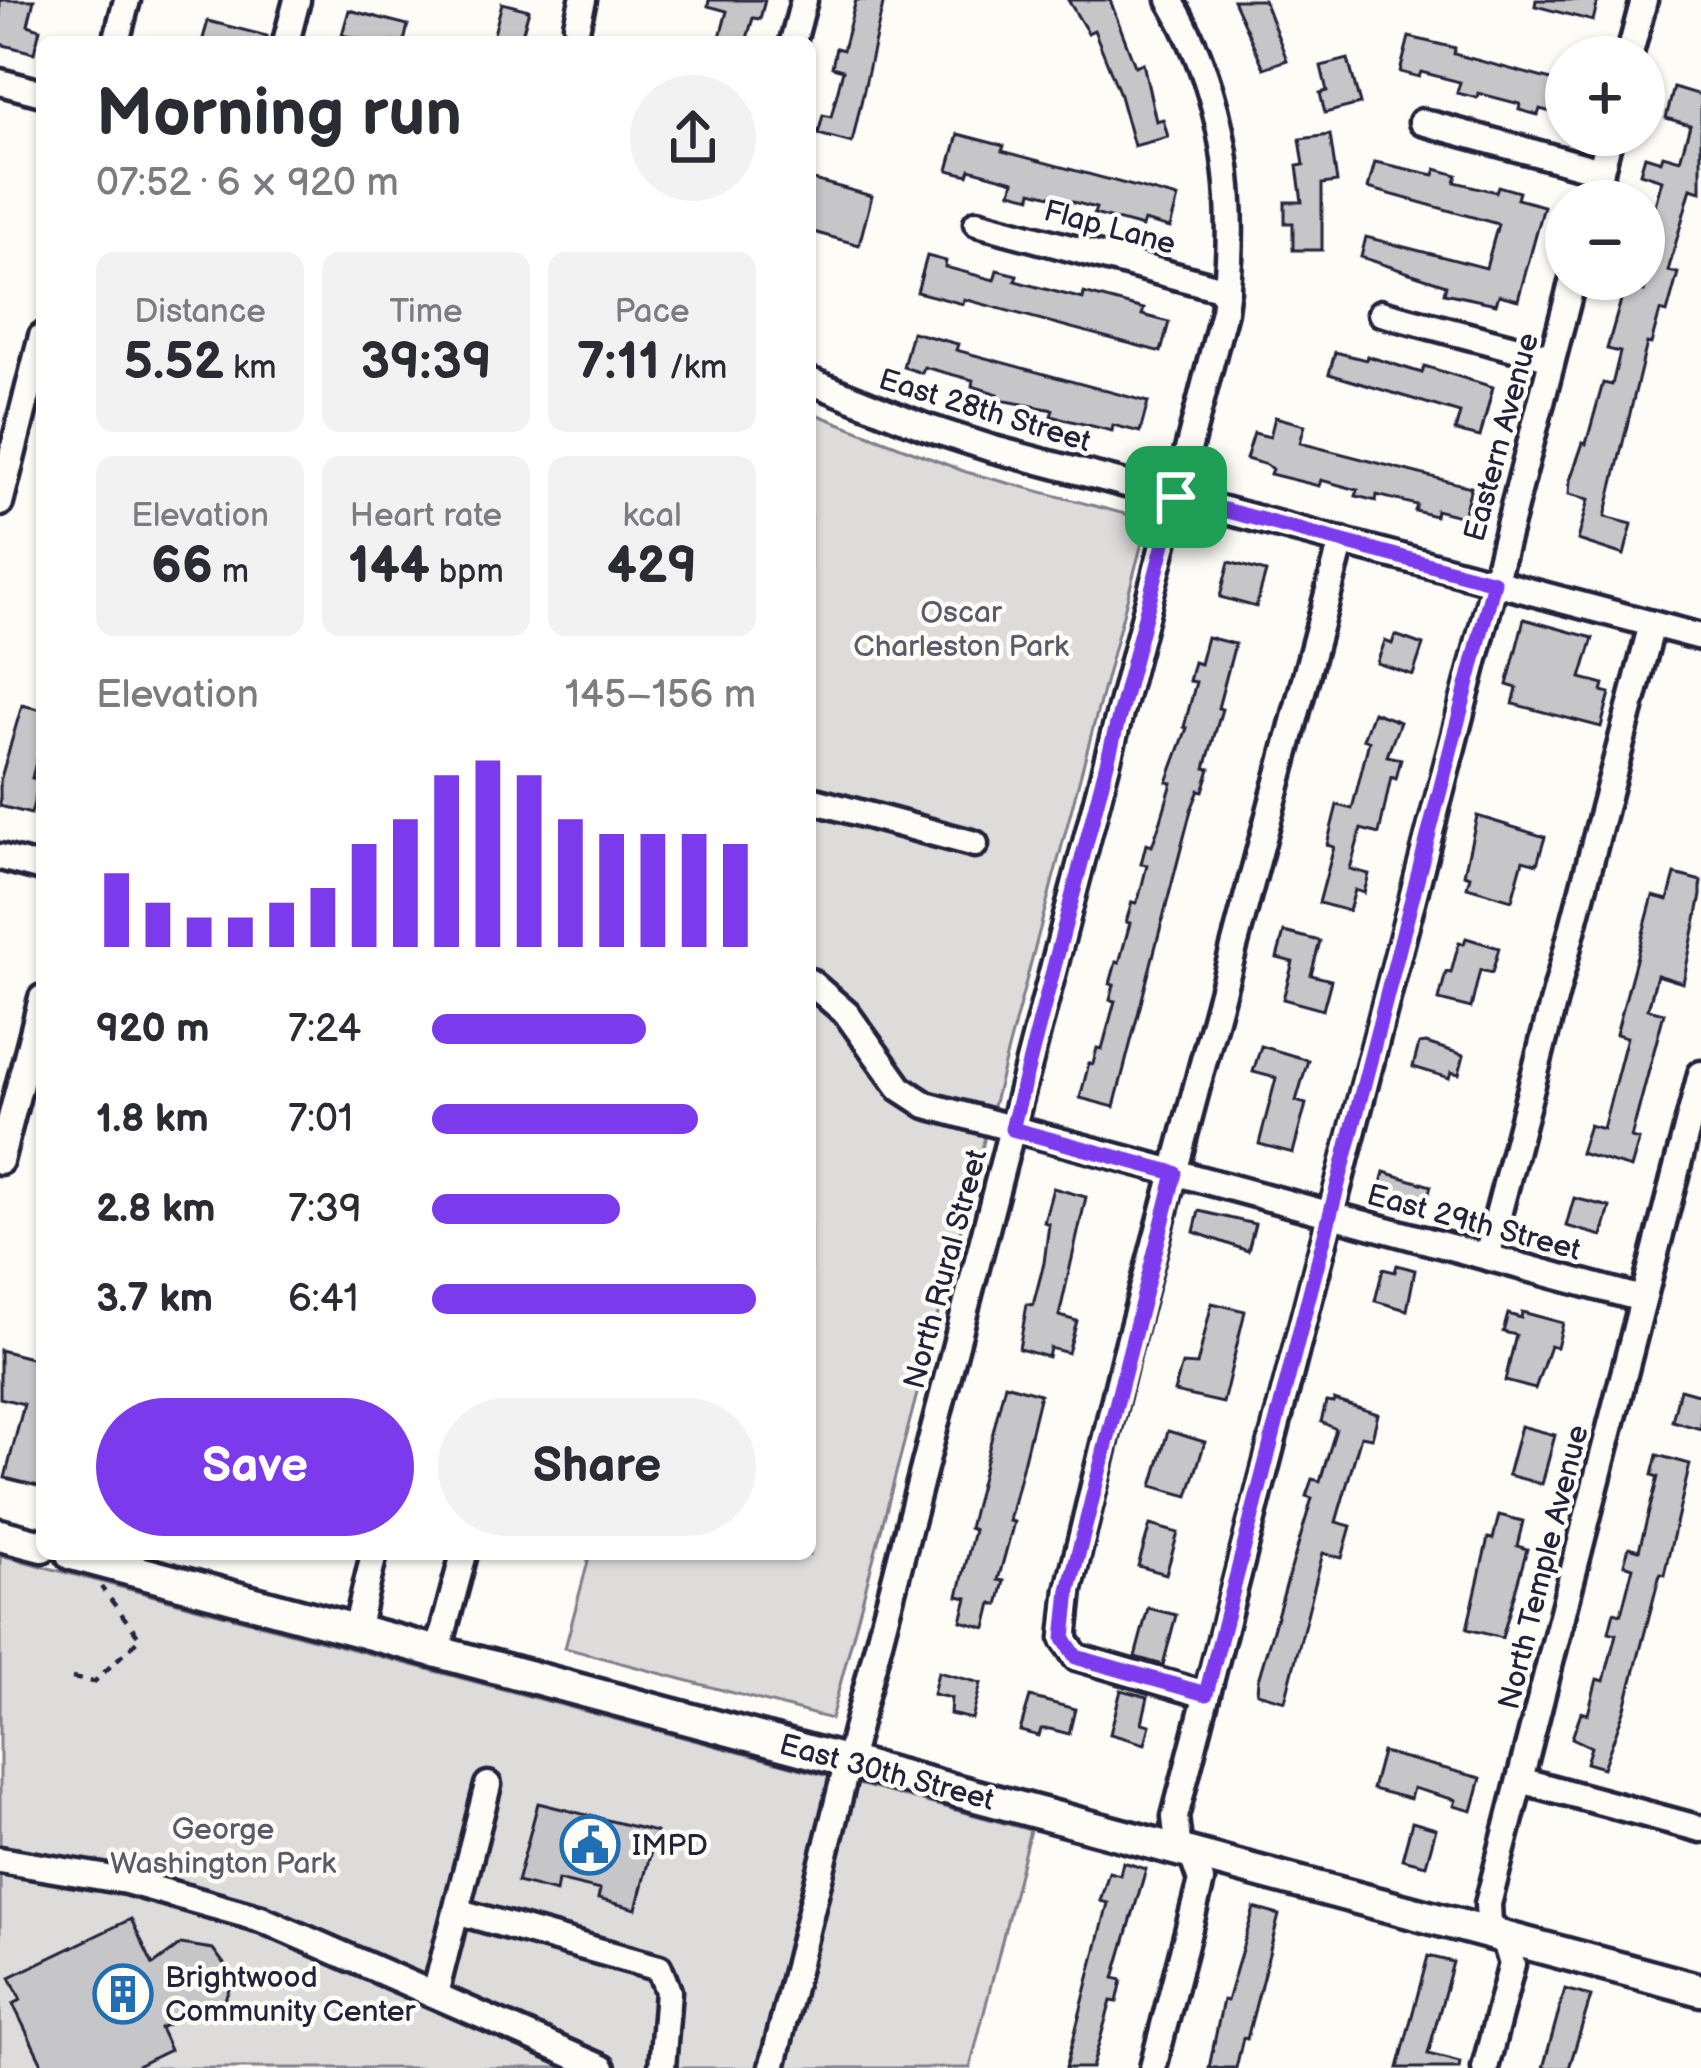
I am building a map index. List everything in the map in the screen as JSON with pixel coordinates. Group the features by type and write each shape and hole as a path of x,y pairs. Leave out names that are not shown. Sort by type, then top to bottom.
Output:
{"main road":[{"path":"0,1535 36,1544"},
{"name":"East 30th Street","path":"82,1565 356,1630 1701,1990"}],"street":[{"path":"118,36 127,0"},
{"path":"287,36 296,0"},
{"path":"577,26 583,0"},
{"path":"795,36 804,0"},
{"name":"North Rural Street","path":"772,2068 1227,290 1232,220 1222,133 1199,58 1170,0"},
{"path":"1635,36 1644,0"},
{"path":"0,82 36,91"},
{"path":"1422,122 1601,170"},
{"path":"1598,180 1605,156"},
{"name":"Flap Lane","path":"977,223 1227,290"},
{"name":"Eastern Avenue","path":"1153,2068 1200,1887 1200,1872 1192,1855 1178,1843 1175,1817 1567,300"},
{"path":"1381,314 1552,358"},
{"path":"0,503 36,360"},
{"name":"East 28th Street","path":"816,383 943,434 1701,638"},
{"path":"1206,1694 1076,1657 1064,1639 1069,1590 1342,541"},
{"path":"1487,1257 1652,624"},
{"path":"816,808 975,844"},
{"path":"0,857 36,866"},
{"name":"East 29th Street","path":"816,987 847,1014 908,1095 938,1110 1642,1299"},
{"path":"0,1161 36,1021"},
{"name":"North Temple Avenue","path":"1485,2068 1512,1964 1504,1938 1491,1928 1486,1909 1701,1075"},
{"path":"356,1630 373,1560"},
{"path":"438,1652 462,1560"},
{"path":"1520,1780 1701,1828"},
{"path":"435,1994 488,1785"},
{"path":"0,1860 126,1881 225,1908 310,1938 602,2068"},
{"path":"456,1911 659,1968 668,1990 662,2068"}],"path":[{"path":"72,1678 94,1682 140,1638 82,1565"}],"green space":[{"name":"Oscar Charleston Park","path":"816,414 966,472 1148,520 831,1719 565,1648 588,1560 816,1560"},
{"name":"George Washington Park","path":"0,1555 1030,1830 970,2068 0,2068"}],"building":[{"path":"0,0 34,0 28,25 40,29 34,53 0,44"},
{"path":"709,0 765,0 760,19 753,18 748,36 720,36 727,11 708,6"},
{"path":"856,0 884,0 852,143 818,134 823,115 831,117 843,70 832,67 836,48 843,50"},
{"path":"1068,0 1110,0 1135,66 1143,63 1156,121 1163,119 1168,137 1134,146 1094,30 1088,33"},
{"path":"1233,0 1264,0 1287,60 1264,68"},
{"path":"1536,0 1598,0 1593,21 1535,6"},
{"path":"502,3 529,10 522,36 494,36"},
{"path":"349,10 408,25 405,36 342,35"},
{"path":"208,21 267,36 204,36"},
{"path":"1409,37 1455,48 1454,54 1545,78 1545,110 1540,109 1538,115 1519,110 1520,104 1478,93 1477,98 1457,93 1460,82 1400,72"},
{"path":"1348,59 1360,104 1325,113 1320,93 1327,91 1321,66"},
{"path":"1674,87 1701,95 1701,191 1691,188 1668,271 1678,273 1667,313 1660,311 1651,344 1647,343 1605,517 1632,524 1624,555 1578,540 1589,499 1569,494 1570,480 1603,383 1612,385 1620,352 1607,349 1621,300 1665,300 1665,180 1640,173 1645,156 1680,160 1690,125 1666,118"},
{"path":"958,134 1004,146 1002,151 1178,198 1170,228 1144,221 1142,227 1094,214 1096,208 1032,191 1031,197 1011,192 1014,181 970,169 968,175 948,170"},
{"path":"1330,135 1337,182 1322,184 1322,250 1293,250 1293,223 1285,223 1285,202 1302,202 1297,166 1304,165 1300,139"},
{"path":"1375,162 1434,175 1436,169 1457,175 1455,182 1496,192 1498,186 1519,192 1517,199 1544,206 1518,300 1499,295 1496,304 1444,293 1446,285 1361,257 1366,237 1486,268 1498,224 1368,188"},
{"path":"816,181 872,196 859,245 816,233"},
{"path":"927,256 946,261 945,267 994,280 997,270 1041,288 1083,299 1084,293 1144,309 1142,315 1169,322 1161,352 964,299 963,304 917,292"},
{"path":"912,332 958,344 956,350 1148,402 1140,432 1113,425 1112,431 1051,416 1053,410 996,399 998,394 972,386 973,380 924,367 922,373 903,367"},
{"path":"1335,352 1366,360 1367,356 1422,373 1424,366 1493,387 1480,437 1455,431 1460,413 1329,374"},
{"path":"1275,417 1305,425 1300,443 1471,487 1463,517 1415,511 1417,505 1377,495 1376,501 1356,496 1358,490 1321,480 1319,486 1270,474 1267,465 1246,459 1254,433 1270,437"},
{"path":"1229,562 1266,572 1256,607 1220,597"},
{"path":"1524,619 1593,638 1581,678 1604,684 1602,691 1610,693 1601,727 1513,704 1517,688 1507,685"},
{"path":"1395,635 1423,645 1413,675 1377,663 1385,641 1392,644"},
{"path":"1207,637 1235,644 1205,768 1210,769 1191,810 1114,1107 1080,1098 1089,1063 1093,1064 1097,1048 1102,1049 1115,1001 1110,1000 1114,985 1110,984 1132,902 1139,897 1147,865 1141,864 1146,844 1152,846 1172,783 1167,782 1187,728 1196,682 1189,681 1194,662 1200,664"},
{"path":"22,705 36,708 32,778 36,779 36,795 31,814 0,806 0,781"},
{"path":"1373,712 1400,722 1387,756 1401,759 1396,779 1391,777 1379,834 1361,829 1350,869 1369,874 1364,893 1355,890 1349,911 1319,903 1334,847 1327,845 1337,805 1352,809 1369,741 1363,739"},
{"path":"1477,816 1545,837 1537,864 1523,860 1512,900 1467,887 1470,876 1464,874"},
{"path":"1675,874 1701,881 1701,895 1683,983 1657,975 1648,1009 1664,1013 1631,1138 1639,1140 1631,1168 1580,1153 1589,1125 1603,1129 1627,1037 1616,1034 1653,896 1668,900"},
{"path":"1284,932 1320,941 1311,975 1331,980 1323,1010 1283,999 1293,962 1277,958"},
{"path":"1466,938 1499,948 1492,973 1480,970 1471,1008 1439,1000 1446,972 1451,973 1459,943 1464,944"},
{"path":"1419,1044 1464,1055 1459,1074 1451,1072 1449,1078 1413,1067"},
{"path":"1261,1046 1308,1060 1296,1101 1306,1104 1293,1153 1259,1144 1276,1078 1253,1072"},
{"path":"1384,1172 1431,1186 1424,1210 1377,1198"},
{"path":"1053,1188 1086,1197 1059,1316 1077,1321 1068,1353 1050,1348 1048,1357 1019,1349 1027,1304 1033,1305 1044,1263 1049,1224 1044,1222"},
{"path":"1574,1198 1610,1207 1602,1236 1566,1226"},
{"path":"1199,1211 1255,1224 1248,1251 1194,1232"},
{"path":"1397,1265 1415,1270 1407,1310 1375,1301 1383,1269 1395,1272"},
{"path":"1212,1303 1245,1311 1223,1403 1174,1392 1182,1364 1197,1365"},
{"path":"1522,1312 1563,1323 1557,1348 1550,1346 1535,1389 1505,1381 1516,1335 1503,1332 1508,1314 1521,1318"},
{"path":"0,1350 36,1359 36,1486 5,1478 24,1404 0,1398"},
{"path":"1005,1384 1040,1394 1009,1521 1014,1522 998,1580 1004,1581 986,1628 961,1621 967,1598 958,1596 974,1530 969,1528"},
{"path":"1680,1389 1701,1395 1701,1429 1672,1421"},
{"path":"1334,1400 1378,1414 1372,1438 1361,1436 1336,1522 1351,1526 1342,1558 1323,1553 1285,1701 1257,1693 1258,1680 1312,1498 1306,1496 1312,1479 1320,1481 1336,1429 1321,1422 1326,1402"},
{"path":"1521,1426 1555,1435 1542,1484 1508,1475"},
{"path":"1168,1431 1205,1442 1188,1496 1152,1486"},
{"path":"1657,1455 1690,1464 1664,1575 1660,1574 1625,1708 1603,1768 1586,1763 1591,1747 1572,1738 1581,1712 1588,1714 1597,1679 1604,1681 1616,1634 1609,1632 1614,1612 1621,1614 1633,1567 1624,1564 1629,1547 1639,1550 1658,1477 1652,1475"},
{"path":"1499,1515 1523,1521 1517,1546 1527,1549 1502,1638 1467,1629 1488,1538 1493,1539"},
{"path":"1150,1525 1178,1533 1166,1574 1138,1566"},
{"path":"1148,1608 1176,1615 1163,1665 1135,1657"},
{"path":"938,1672 981,1683 972,1719 950,1714 951,1698 933,1694"},
{"path":"1121,1690 1148,1697 1142,1723 1150,1725 1145,1744 1110,1734"},
{"path":"1030,1697 1075,1709 1069,1734 1041,1729 1039,1736 1020,1731"},
{"path":"1382,1752 1481,1778 1472,1811 1454,1806 1456,1800 1413,1788 1410,1799 1372,1789"},
{"name":"IMPD","path":"538,1803 656,1832 636,1909 598,1899 600,1890 558,1880 556,1892 517,1882"},
{"path":"1412,1822 1436,1829 1426,1865 1402,1859"},
{"path":"1123,1862 1146,1869 1114,1978 1122,1980 1117,2002 1111,2001 1092,2068 1066,2068 1108,1903 1100,1901 1109,1872 1120,1875"},
{"path":"1254,1908 1279,1915 1247,2039 1243,2038 1236,2068 1209,2068 1223,2000 1227,2001"},
{"name":"Brightwood Community Center","path":"131,1919 153,1965 181,1944 213,1949 227,1968 230,1987 223,2004 210,2014 185,2016 160,2028 170,2050 133,2068 44,2068 13,2004 21,2000 10,1977"},
{"path":"1428,1956 1453,1962 1428,2054 1460,2062 1459,2068 1398,2068"},
{"path":"1565,1989 1591,1996 1569,2068 1543,2068"}],"place":[{"name":"IMPD","path":"590,1845"},
{"name":"Brightwood Community Center","path":"123,1994"}],"route":[{"path":"1176,497 1494,582 1206,1694 1076,1657 1064,1639 1069,1590 1175,1173 1012,1129 1176,497"}]}
